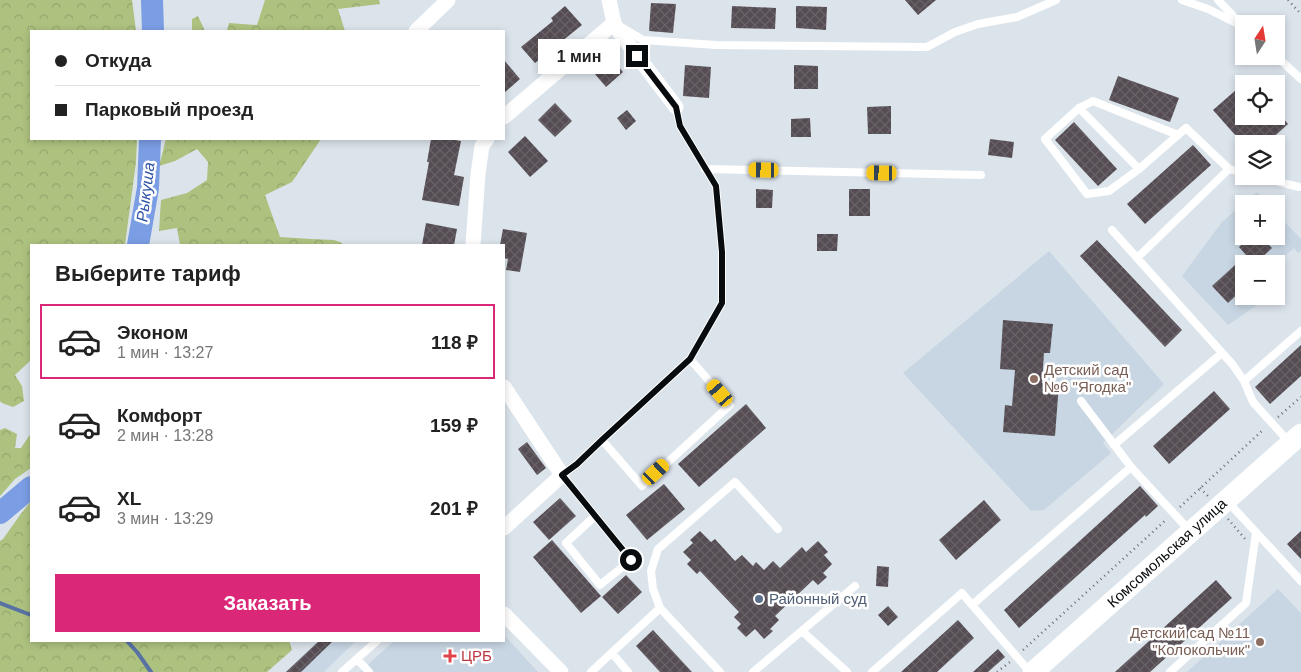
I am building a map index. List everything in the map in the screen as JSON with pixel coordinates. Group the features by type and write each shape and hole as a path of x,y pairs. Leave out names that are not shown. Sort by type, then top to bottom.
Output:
{"main road":[{"name":"Комсомольская улица","path":"1032,672 1296,439"}],"street":[{"path":"417,30 448,0"},
{"path":"609,0 614,23 620,33 676,107"},
{"path":"505,116 614,23"},
{"path":"473,244 478,174 482,146 486,140"},
{"path":"505,389 562,475 505,527"},
{"path":"505,615 561,672"}],"lane":[{"path":"614,23 643,40 670,42 716,45 927,46 955,32 978,24 1017,17 1056,0"},
{"path":"1182,0 1208,9 1235,22"},
{"path":"1218,0 1235,18"},
{"path":"1285,64 1301,79"},
{"path":"1178,136 1093,101 1079,108 1045,138 1087,194 1109,191 1138,169 1178,136 1186,128 1229,169 1235,171"},
{"path":"596,516 566,543 600,585 631,560 596,516 562,475 577,464 690,359 722,303 722,252 716,186 680,126 676,107"},
{"path":"1079,108 1138,169"},
{"path":"705,169 981,176"},
{"path":"1137,258 1229,169"},
{"path":"1285,184 1300,188"},
{"path":"1112,230 1233,364 1253,402 1271,423 1296,439"},
{"path":"1244,382 1301,331"},
{"path":"1114,445 1222,353"},
{"path":"602,440 642,486 730,404 690,359"},
{"path":"1081,401 1130,467 1190,532"},
{"path":"972,605 1130,467"},
{"path":"720,672 660,608 653,589 651,571 658,549 735,482 778,529"},
{"path":"1226,500 1301,581"},
{"path":"1170,672 1246,603 1256,533"},
{"path":"753,672 855,586"},
{"path":"872,672 962,593 1032,672"},
{"path":"591,672 660,608"},
{"path":"802,631 847,672"},
{"path":"342,672 376,642"},
{"path":"612,653 628,672"},
{"path":"357,659 369,672"}],"path":[{"path":"1288,0 1301,14"},
{"path":"997,672 1301,397"}],"shaded area":[{"path":"1235,211 1235,245 1285,245 1285,222 1301,239 1301,251 1298,253 1294,248 1285,256 1235,255 1235,305 1257,305 1228,325 1182,276 1222,222"},
{"name":"Детский сад №6 \"Ягодка\"","path":"1049,251 1164,384 1103,443 1111,453 1044,510 1031,511 903,373"},
{"name":"Детский сад №11 \"Колокольчик\"","path":"1278,589 1301,613 1301,672 1187,672"},
{"name":"ЦРБ","path":"505,636 538,672 360,672 393,642 505,642"},
{"path":"318,642 355,642 324,672 286,672"}],"green space":[{"path":"0,0 132,0 136,30 30,30 30,140 137,140 136,162 125,244 30,244 30,361 15,375 22,386 24,401 13,407 0,401"},
{"path":"265,0 379,0 380,4 338,9 345,30 227,30 229,23 257,25"},
{"path":"198,16 205,30 192,30 192,19"},
{"path":"166,140 320,140 292,182 265,195 280,237 334,240 342,244 180,244 177,228 159,231 161,200 187,193 207,180 208,162 197,149 175,161 159,166"},
{"path":"5,428 17,434 15,448 21,448 30,434 30,469 15,479 0,496 0,430"},
{"path":"30,502 30,642 290,642 292,650 267,672 0,672 0,541"}],"building":[{"path":"905,0 936,0 918,15"},
{"path":"651,3 676,4 673,33 649,31"},
{"path":"565,6 582,25 535,63 521,47 553,21 551,18"},
{"path":"732,6 776,8 775,29 731,28"},
{"path":"796,6 827,7 826,30 796,28"},
{"path":"611,58 623,72 606,87 594,73"},
{"path":"505,61 520,79 505,92"},
{"path":"685,65 711,67 709,98 683,96"},
{"path":"794,65 818,66 818,89 794,89"},
{"path":"1118,76 1179,98 1170,122 1109,100"},
{"path":"1235,91 1235,125 1285,125 1285,121 1288,124 1276,135 1235,135 1213,110"},
{"path":"555,103 572,121 555,137 538,120"},
{"path":"891,106 891,134 868,134 867,107"},
{"path":"627,110 636,121 626,130 617,118"},
{"path":"810,118 811,137 791,137 791,119"},
{"path":"1074,122 1117,169 1098,186 1055,140"},
{"path":"525,136 548,161 530,177 508,152"},
{"path":"990,139 1014,142 1012,158 988,155"},
{"path":"431,140 461,141 454,175 464,177 459,206 422,200 429,162 427,162"},
{"path":"1193,145 1211,165 1145,224 1127,204"},
{"path":"756,189 773,190 772,208 756,208"},
{"path":"849,189 870,189 870,216 849,216"},
{"path":"426,223 457,229 454,244 422,244"},
{"path":"503,229 527,233 520,272 506,270 508,259 505,258 505,244 500,244"},
{"path":"817,234 838,234 837,251 817,251"},
{"path":"1097,240 1182,330 1165,347 1080,256"},
{"path":"1241,245 1269,245 1272,248 1265,255 1246,255 1239,247"},
{"path":"1235,265 1235,296 1228,303 1212,286"},
{"path":"1003,320 1053,324 1050,353 1044,353 1042,383 1059,384 1055,436 1003,432 1005,405 1012,406 1015,370 1000,369"},
{"path":"1301,345 1301,376 1270,404 1255,387"},
{"path":"1214,391 1230,409 1169,464 1153,446"},
{"path":"746,404 766,428 699,487 678,464"},
{"path":"527,442 546,468 537,475 518,449"},
{"path":"664,484 685,509 647,540 626,515"},
{"path":"1140,486 1158,506 1146,517 1145,515 1019,628 1004,610"},
{"path":"560,498 576,516 549,540 533,522"},
{"path":"984,500 1001,520 956,560 939,540"},
{"name":"Районный суд","path":"700,531 711,542 715,539 735,561 742,555 753,566 756,562 764,570 773,561 780,568 802,547 806,552 818,541 828,552 824,555 832,564 823,573 827,577 818,585 813,580 775,616 779,620 770,629 773,631 764,639 755,629 746,637 737,628 741,624 734,617 739,612 700,571 697,574 687,564 691,560 683,552 693,543 690,540"},
{"path":"1301,531 1301,559 1287,544"},
{"path":"552,540 601,596 581,613 533,557"},
{"path":"877,566 889,567 888,587 876,586"},
{"path":"626,575 642,592 618,614 602,597"},
{"path":"1216,580 1232,598 1150,672 1115,672"},
{"path":"888,606 898,617 888,626 878,615"},
{"path":"958,620 974,638 937,672 901,672"},
{"path":"653,630 692,672 660,672 636,646"},
{"path":"318,642 332,642 301,672 286,672"},
{"path":"998,649 1005,657 988,672 973,672"}],"waterway":[{"name":"Рыкуша","path":"152,0 153,30"},
{"name":"Рыкуша","path":"138,244 148,188 150,140"},
{"name":"Рыкуша","path":"0,513 30,488"},
{"path":"0,603 30,615"},
{"path":"128,642 151,672"}],"place":[{"name":"Детский сад №6 \"Ягодка\"","path":"1034,379"},
{"name":"Районный суд","path":"759,599"},
{"name":"Детский сад №11 \"Колокольчик\"","path":"1260,642"},
{"name":"ЦРБ","path":"450,656"}],"route":[{"path":"631,560 562,475 577,464 690,359 722,303 722,252 716,186 680,126 676,107 637,56"}]}
